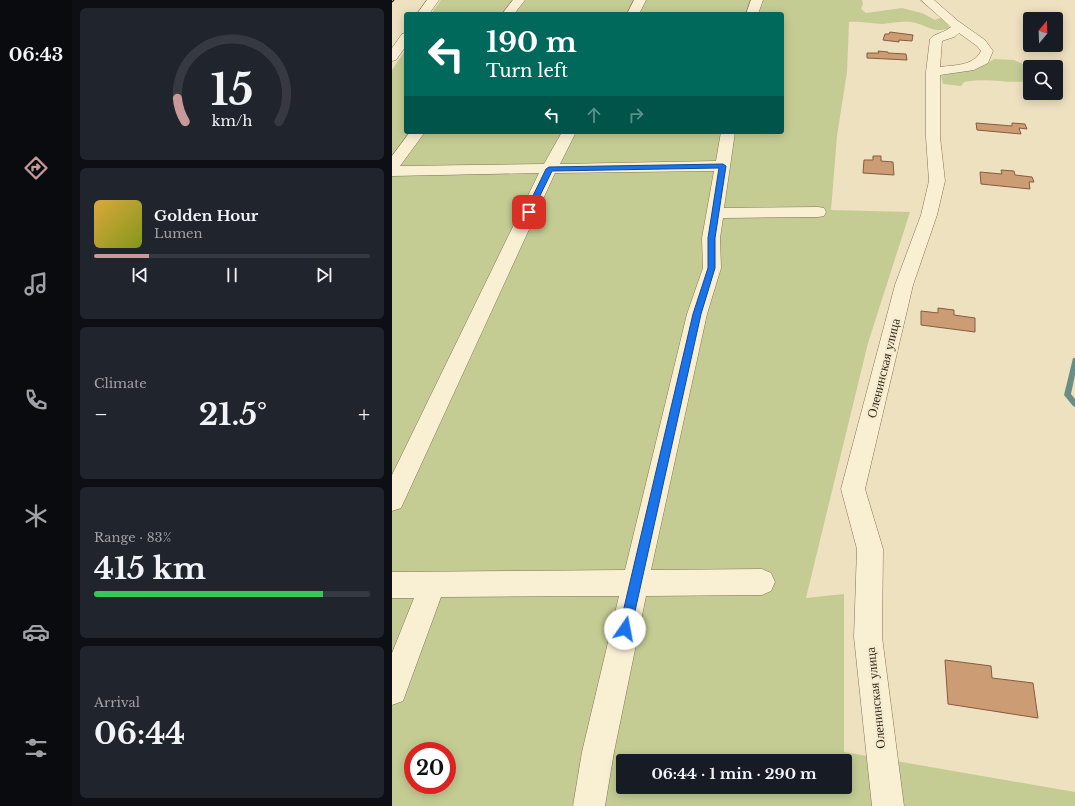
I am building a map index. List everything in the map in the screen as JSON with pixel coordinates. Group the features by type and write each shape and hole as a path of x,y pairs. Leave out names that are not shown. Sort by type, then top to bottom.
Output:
{"street":[{"path":"424,12 433,0"},
{"path":"509,12 518,0"},
{"path":"634,12 640,0"},
{"path":"752,12 757,0"},
{"path":"927,0 954,24 981,43 987,51 983,60 969,67 933,72"},
{"name":"Оленинская улица","path":"888,806 868,637 870,549 853,489 904,285 929,215 936,181 933,137 933,72 936,39 950,34 957,28 954,24"},
{"path":"392,57 404,40"},
{"path":"392,166 416,134"},
{"path":"392,500 549,169 568,134"},
{"path":"589,806 598,752 635,583 697,314 712,268 711,238 728,134"},
{"path":"392,171 723,166"},
{"path":"715,213 818,212"},
{"path":"392,585 762,582"},
{"path":"392,690 433,584"}],"green space":[{"path":"441,0 862,0 863,4 861,9 866,13 902,8 922,13 935,20 941,17 946,20 950,28 944,30 934,30 911,22 883,24 849,22 847,72 837,136 831,210 910,212 868,343 806,598 844,594 844,752 1075,792 1075,806 392,806 392,70 404,52 404,134 784,134 784,12 432,12"},
{"path":"994,59 1014,60 1023,64 1023,82 980,80 964,82 961,86 943,84 941,76 985,65"}],"building":[{"path":"890,32 913,35 912,41 899,40 899,42 883,40 885,34 889,34"},
{"path":"878,51 906,54 907,60 867,58 867,53 879,53"},
{"path":"976,123 1012,126 1012,123 1025,124 1027,129 1019,128 1021,134 977,130"},
{"path":"873,156 881,156 881,161 893,162 894,175 863,173 864,160 873,160"},
{"path":"1001,170 1014,171 1015,175 1032,177 1034,182 1029,182 1030,189 981,184 980,172 1002,174"},
{"path":"938,308 954,310 954,315 975,318 975,332 921,325 921,311 938,313"},
{"path":"945,660 991,666 992,678 1033,683 1038,718 948,704"}],"waterway":[{"path":"1075,360 1067,395 1075,404"}],"route":[{"path":"529,212 549,169 723,166 711,238 712,268 697,314 625,629"}]}
